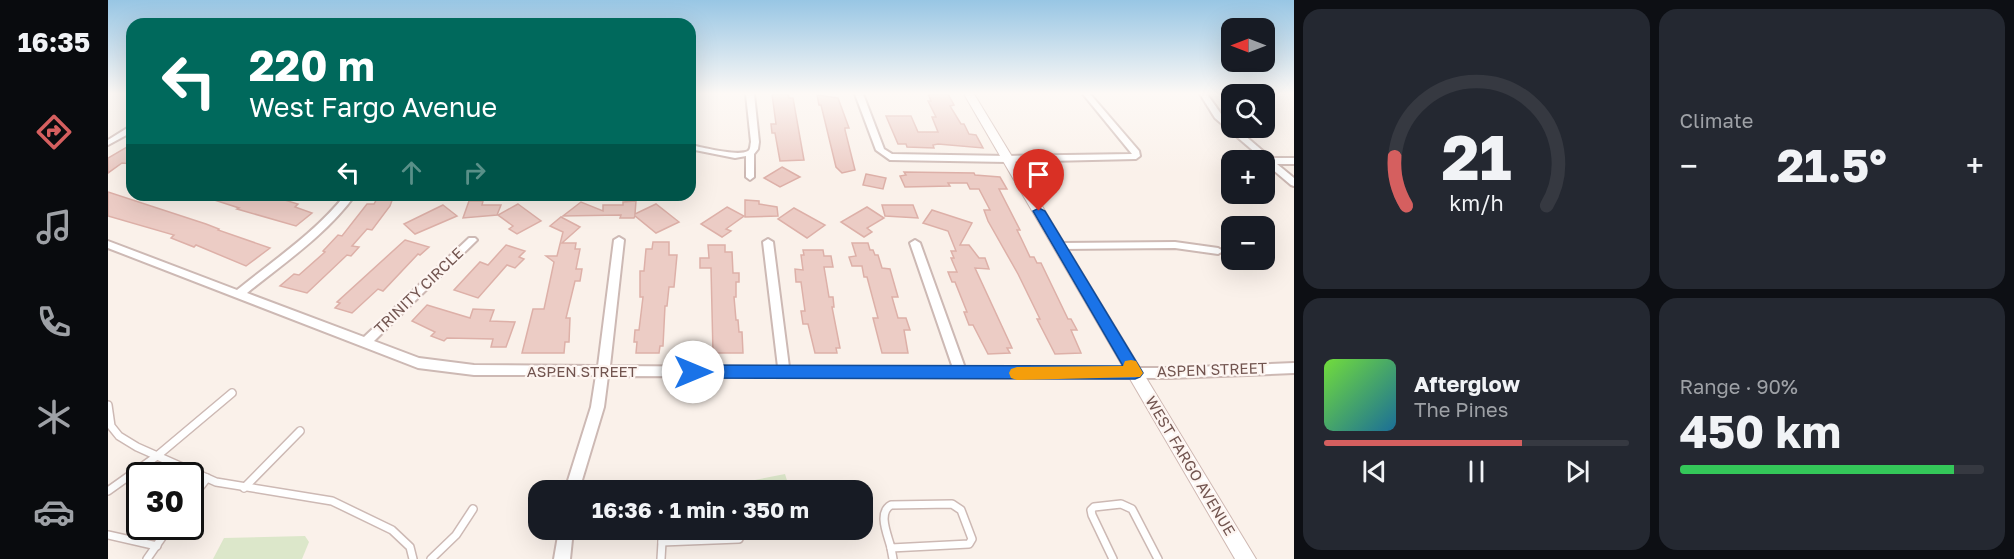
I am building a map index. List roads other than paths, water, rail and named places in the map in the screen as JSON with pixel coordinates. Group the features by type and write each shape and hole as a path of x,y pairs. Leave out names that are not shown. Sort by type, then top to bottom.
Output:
{"main road":[{"name":"WEST FARGO AVENUE","path":"985,120 1246,559"}],"street":[{"path":"696,148 735,155 750,153 754,149 755,142 753,120"},
{"path":"869,120 880,150 885,156 895,158 1008,159 1136,156 1136,153 1108,120"},
{"path":"1223,120 1256,150"},
{"path":"108,143 126,132"},
{"path":"750,153 750,177"},
{"path":"1275,161 1294,161"},
{"path":"1275,167 1294,183"},
{"path":"239,294 313,236 336,214 346,201"},
{"name":"TRINITY CIRCLE","path":"365,343 472,240"},
{"path":"575,480 582,453 596,418 619,240"},
{"path":"768,242 784,371"},
{"path":"915,243 961,373"},
{"path":"1060,246 1175,245 1218,251"},
{"path":"108,255 114,246"},
{"name":"ASPEN STREET","path":"114,246 418,363 450,367 501,372 961,373 1135,373 1294,368"},
{"path":"562,559 565,540"}],"lane":[{"path":"108,491 157,456 232,393"},
{"path":"108,405 111,426 119,436 136,447 207,477 244,488 286,492 332,501 392,530 410,547 413,559"},
{"path":"244,488 300,430"},
{"path":"204,481 207,477"},
{"path":"1113,559 1092,515 1091,510 1094,507 1121,504 1132,509 1158,559"},
{"path":"891,548 969,544 972,539 961,510 957,506 891,505 886,508 884,514 893,559"},
{"path":"431,559 456,535 473,509"},
{"path":"108,535 156,546"},
{"path":"147,559 160,540"},
{"path":"661,559 662,542 714,540"}]}
